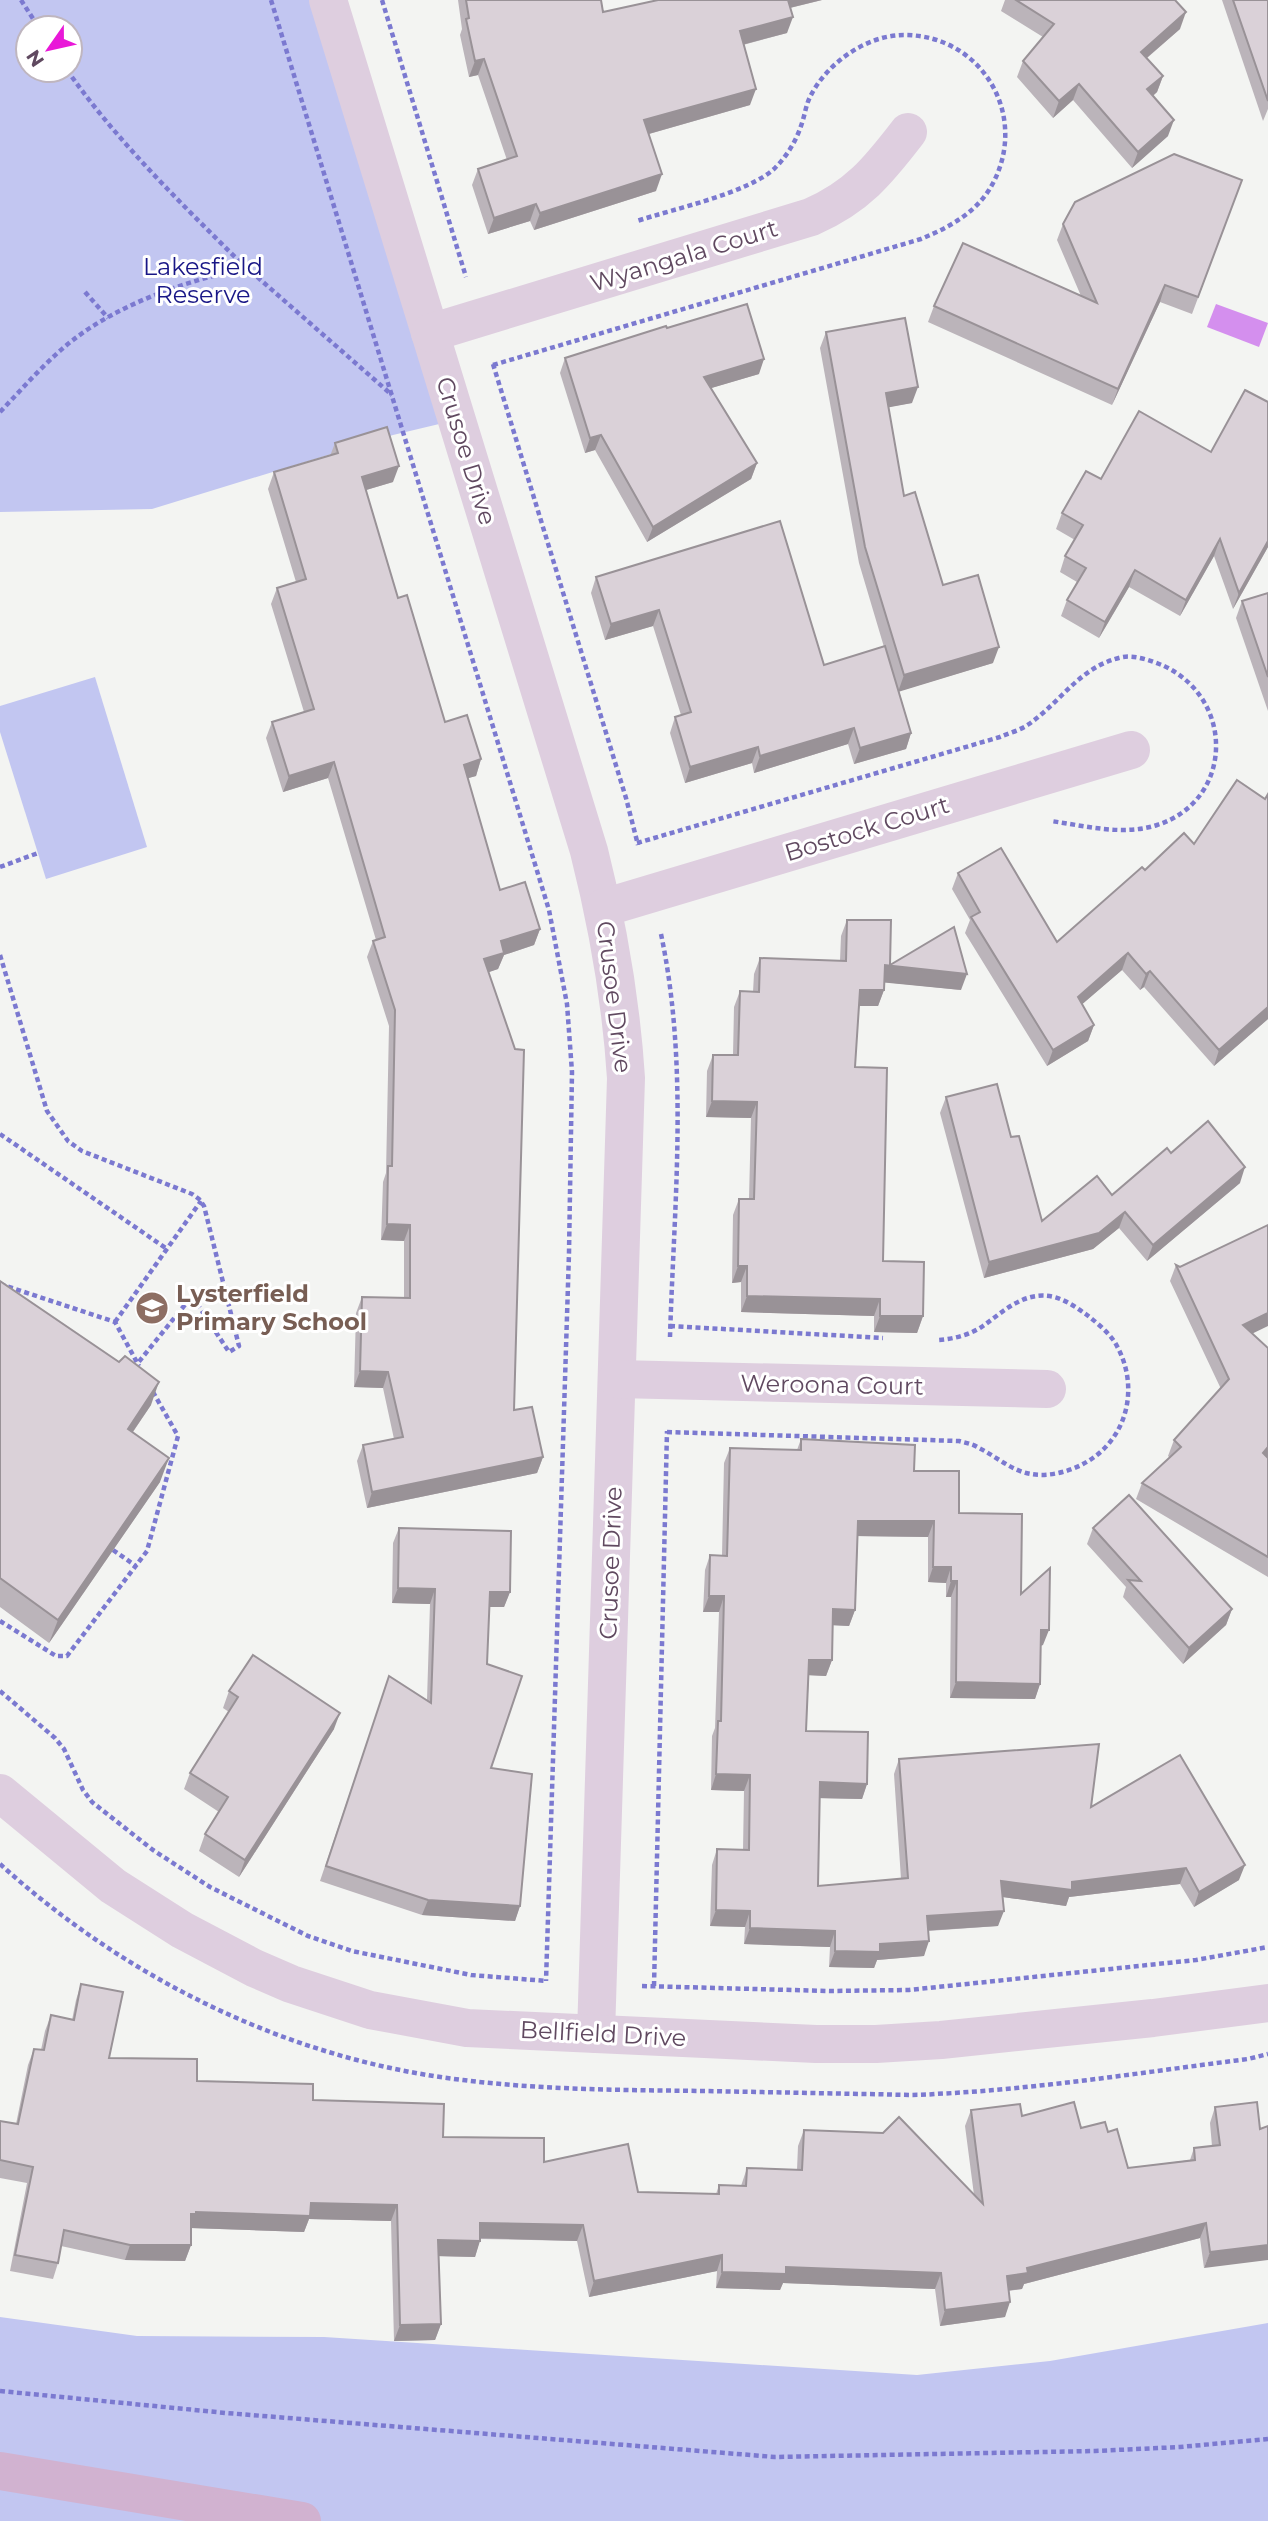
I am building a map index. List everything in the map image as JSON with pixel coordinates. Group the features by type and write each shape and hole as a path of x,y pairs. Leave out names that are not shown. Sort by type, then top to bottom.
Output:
{"main road":[{"path":"0,2471 302,2521"}],"street":[{"name":"Crusoe Drive","path":"328,0 589,851 603,908 622,1020 626,1077 596,2034"},
{"name":"Wyangala Court","path":"430,333 811,217 835,206 863,185 908,132"},
{"name":"Bostock Court","path":"603,908 1132,750"},
{"name":"Weroona Court","path":"617,1379 1047,1389"},
{"name":"Bellfield Drive","path":"0,1793 113,1886 182,1930 254,1968 291,1984 370,2010 467,2028 876,2044 1100,2024 1268,2003"}],"path":[{"path":"271,0 550,910 567,1004 572,1072 569,1253 547,1981"},
{"path":"382,0 470,288"},
{"path":"77,84 96,112 138,159 247,268 393,395"},
{"path":"0,412 42,366 75,338 108,318 145,299 209,276 247,268"},
{"path":"85,292 108,318"},
{"path":"491,356 626,798 639,850"},
{"path":"0,867 38,853"},
{"path":"660,930 668,968 676,1037 678,1095 678,1168 670,1342"},
{"path":"0,956 47,1111 68,1141 82,1151 191,1194 204,1206 239,1346 229,1352 192,1296 130,1374"},
{"path":"0,1134 167,1249"},
{"path":"115,1322 201,1201"},
{"path":"0,1284 115,1322 145,1376"},
{"path":"0,1621 56,1656 67,1656 147,1551 178,1436 151,1388"},
{"path":"654,1986 668,1422"},
{"path":"113,1550 136,1566"},
{"path":"0,1691 55,1738 64,1749 83,1790 92,1802 153,1850 210,1887 308,1936 352,1951 471,1975 555,1981"},
{"path":"642,1986 851,1992 909,1990 1196,1960 1268,1947"},
{"path":"0,2391 239,2414 775,2457 1095,2451 1268,2439"}],"green space":[{"name":"Lakesfield Reserve","path":"0,0 328,0 456,420 393,435 152,509 0,512"},
{"path":"95,677 147,847 46,879 0,732 0,706"},
{"path":"0,2317 137,2336 324,2337 917,2375 1050,2361 1268,2323 1268,2521 0,2521"}],"shaded area":[{"path":"1216,304 1268,323 1259,347 1207,327"}],"building":[{"path":"466,0 601,0 603,12 658,0 788,0 793,17 740,31 756,89 644,120 662,174 540,213 536,204 494,218 478,169 517,156 484,59 475,61 466,19 469,18"},
{"path":"1016,0 1175,0 1186,12 1141,52 1163,76 1147,89 1174,120 1138,152 1079,84 1059,101 1023,61 1054,24"},
{"path":"1233,0 1268,0 1268,101"},
{"path":"1174,154 1242,180 1198,297 1165,285 1118,389 934,306 963,243 1097,303 1063,224 1075,202"},
{"path":"747,304 764,359 704,377 757,463 653,527 601,435 590,438 565,358"},
{"path":"905,318 918,387 886,393 904,496 915,492 943,585 978,575 999,647 904,675 865,547 826,332"},
{"path":"1245,390 1268,402 1268,541 1239,593 1220,539 1186,600 1135,570 1105,622 1067,600 1086,568 1065,556 1083,525 1062,513 1086,471 1101,479 1139,411 1211,452"},
{"path":"387,427 399,466 362,477 398,598 407,595 445,722 467,715 481,759 464,765 500,890 525,882 540,929 501,941 504,953 484,959 515,1049 524,1050 514,1410 532,1407 543,1457 372,1492 363,1445 403,1437 388,1372 360,1371 362,1297 410,1298 410,1225 387,1224 388,1166 392,1166 395,1010 373,941 385,937 334,762 289,776 272,722 314,709 277,588 306,579 274,472 338,453 335,443"},
{"path":"780,521 824,665 885,646 911,733 860,748 854,728 760,756 758,747 690,767 675,717 691,712 659,610 611,624 596,577"},
{"path":"1268,593 1268,677 1242,601"},
{"path":"1237,780 1265,799 1268,794 1268,1007 1219,1050 1150,971 1146,974 1128,953 1078,997 1094,1025 1053,1050 971,917 980,912 958,873 1001,848 1057,942 1142,867 1145,870 1184,833 1194,844"},
{"path":"847,920 891,920 890,965 954,927 967,974 885,965 884,990 860,990 855,1067 887,1068 883,1261 924,1262 923,1316 880,1316 880,1299 747,1296 747,1266 738,1266 739,1199 754,1199 757,1102 712,1101 713,1055 738,1055 740,991 759,992 760,958 846,961"},
{"path":"997,1084 1011,1137 1019,1136 1042,1221 1097,1176 1112,1195 1167,1148 1171,1153 1208,1121 1245,1167 1153,1245 1125,1212 1099,1233 989,1262 946,1097"},
{"path":"1268,1225 1268,1313 1243,1325 1268,1348 1268,1447 1263,1453 1268,1458 1268,1557 1142,1483 1181,1447 1174,1440 1229,1379 1176,1265 1180,1267"},
{"path":"0,1281 119,1362 125,1356 159,1382 128,1429 169,1458 58,1620 0,1578"},
{"path":"801,1439 915,1445 914,1471 959,1471 959,1513 1022,1514 1021,1594 1050,1568 1049,1630 1041,1630 1040,1684 956,1682 957,1581 951,1581 951,1567 933,1567 934,1521 858,1521 855,1610 833,1609 832,1660 809,1660 806,1731 868,1732 867,1784 820,1782 818,1886 908,1878 899,1759 1099,1744 1091,1807 1180,1755 1245,1865 1199,1892 1186,1868 1072,1882 1072,1890 1001,1881 1004,1911 927,1916 929,1941 880,1944 880,1952 835,1951 835,1931 750,1928 750,1911 716,1910 717,1849 749,1850 750,1775 716,1774 718,1721 721,1721 724,1596 709,1596 710,1555 727,1556 730,1448 801,1450"},
{"path":"1129,1495 1232,1609 1189,1648 1128,1580 1141,1581 1093,1528"},
{"path":"399,1528 511,1531 510,1592 490,1592 487,1664 522,1676 491,1768 532,1774 520,1906 428,1900 326,1866 389,1676 431,1703 435,1589 398,1588"},
{"path":"253,1655 340,1713 245,1860 205,1834 228,1797 190,1773 238,1697 229,1691"},
{"path":"81,1984 123,1992 109,2058 197,2059 197,2081 313,2084 313,2100 444,2104 443,2137 544,2138 544,2162 628,2144 638,2192 719,2194 719,2185 746,2186 747,2168 802,2170 804,2130 883,2133 899,2117 983,2204 971,2110 1020,2104 1022,2116 1074,2102 1081,2128 1105,2122 1108,2132 1117,2129 1128,2168 1195,2160 1194,2148 1220,2145 1215,2107 1257,2102 1260,2129 1268,2126 1268,2245 1210,2252 1206,2223 1027,2268 1028,2273 1007,2276 1010,2302 945,2310 941,2273 786,2267 786,2274 722,2272 722,2255 594,2281 583,2225 480,2223 480,2241 438,2240 441,2324 400,2325 397,2205 311,2203 310,2216 196,2212 191,2214 191,2245 130,2245 64,2230 58,2263 15,2255 33,2167 0,2160 0,2121 18,2124 34,2049 44,2050 51,2015 74,2020"}],"place":[{"name":"Lysterfield Primary School","path":"152,1308"}]}
